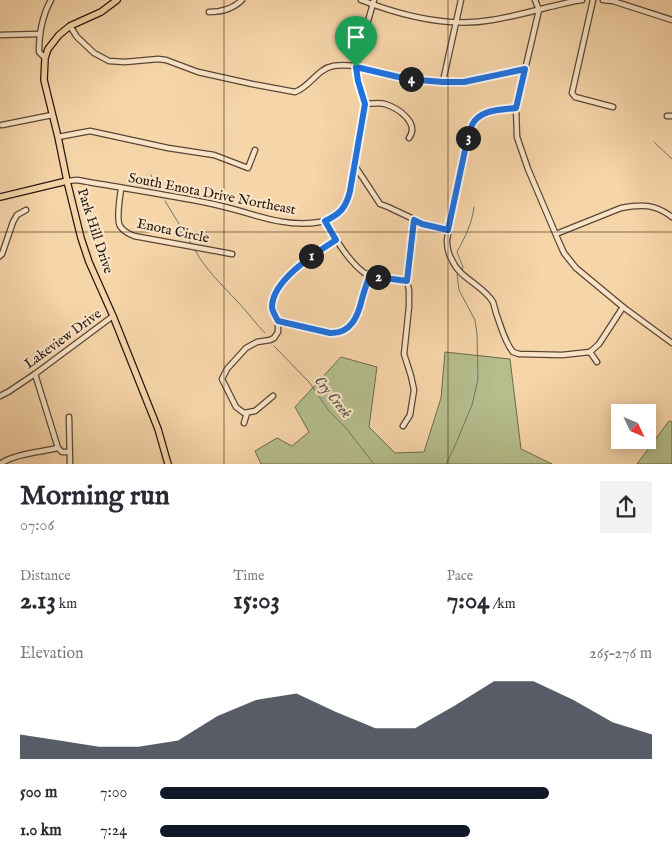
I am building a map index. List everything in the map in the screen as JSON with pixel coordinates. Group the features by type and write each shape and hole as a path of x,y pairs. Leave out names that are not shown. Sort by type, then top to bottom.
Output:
{"main road":[{"path":"45,58 48,49 54,41 70,26 101,12 117,0"},
{"name":"Park Hill Drive","path":"45,58 44,80 81,238 89,262 113,316 158,429 168,464"},
{"name":"South Enota Drive Northeast","path":"0,197 67,182"},
{"path":"50,186 64,188 71,199"}],"street":[{"name":"Park Hill Drive","path":"45,58 39,52 39,34 51,0"},
{"path":"209,12 226,10 242,0"},
{"path":"361,0 373,2 407,15 444,22 491,20 582,0"},
{"path":"443,82 461,0"},
{"path":"535,0 539,10 516,108 516,137 526,164 564,253 570,261 623,307 672,344"},
{"path":"593,0 572,93 575,97 613,107"},
{"path":"603,0 672,20"},
{"path":"373,2 356,67 365,104 355,166 346,204 340,212 325,221 336,240 360,270 369,276 407,281"},
{"path":"70,26 77,37 94,53 109,62 158,58 198,72 286,91 298,91 328,67 356,67 407,79 443,82 464,82 525,69"},
{"path":"0,35 39,34"},
{"path":"365,104 384,104 403,115 412,124 409,138"},
{"path":"516,108 489,112 472,124 448,230 447,239 452,262 457,269 493,302 506,342 513,352 562,355 590,352 599,344 623,307"},
{"path":"2,124 52,115"},
{"path":"58,137 90,131 168,148 214,155 248,168 255,150"},
{"path":"355,166 380,204 422,224 448,230"},
{"name":"South Enota Drive Northeast","path":"67,182 77,180 210,203 274,221 298,224 325,221"},
{"name":"Enota Circle","path":"121,189 119,224 129,234 232,254"},
{"path":"556,234 629,206 657,207 672,217"},
{"path":"0,256 13,222 17,215 26,210"},
{"path":"403,426 410,415 414,390 404,354 409,307 407,281 414,220"},
{"path":"272,396 256,411 244,413 236,407 222,379 227,369 246,348 257,342 274,338 278,332 278,321 272,309 274,297 282,284 314,254 336,240"},
{"path":"278,321 330,333 344,330 356,318 361,307 369,276"},
{"name":"Lakeview Drive","path":"0,396 35,374 113,316"},
{"path":"590,352 597,362"},
{"path":"35,374 58,448 62,452 69,452"},
{"path":"244,423 247,413"},
{"path":"69,417 70,464"},
{"path":"0,464 6,460 58,448"}],"green space":[{"path":"445,352 510,359 521,449 552,464 261,464 255,451 277,438 292,446 309,432 295,407 341,357 377,367 369,427 395,453 424,452 441,398"},
{"path":"669,421 672,422 672,464 637,464 648,449 656,449 656,438"}],"waterway":[{"path":"654,142 672,159"},
{"name":"Cry Creek","path":"151,175 157,188"},
{"name":"Cry Creek","path":"165,201 192,245"},
{"path":"462,270 463,267 457,252 470,225 474,207"},
{"name":"Cry Creek","path":"195,250 209,270 265,333"},
{"path":"446,464 472,405 478,379 475,320 459,290 458,273"},
{"name":"Cry Creek","path":"274,346 309,382 329,411 346,428 374,464"}],"route":[{"path":"356,67 407,79 443,82 464,82 525,69 516,108 489,112 472,124 452,205 448,230 422,224 414,220 407,281 369,276 361,307 353,323 344,330 330,333 278,321 272,309 276,292 290,274 314,254 336,240 325,221 340,212 348,200 365,104 356,67"}]}
